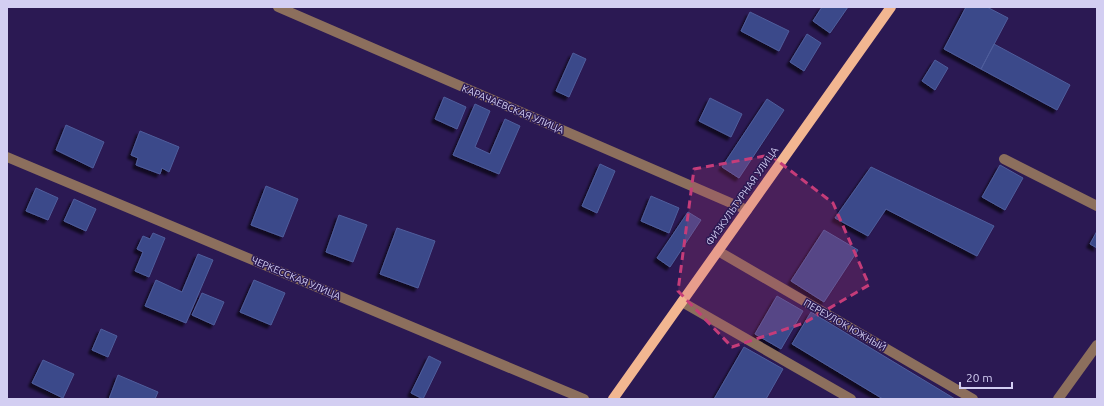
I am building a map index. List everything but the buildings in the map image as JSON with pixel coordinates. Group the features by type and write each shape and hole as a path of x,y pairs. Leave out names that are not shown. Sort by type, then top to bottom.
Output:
{"main road":[{"name":"ФИЗКУЛЬТУРНАЯ УЛИЦА","path":"613,399 891,7"}],"street":[{"name":"КАРАЧАЕВСКАЯ УЛИЦА","path":"278,7 747,210"},
{"name":"ЧЕРКЕССКАЯ УЛИЦА","path":"7,157 584,399"},
{"path":"1004,159 1097,206"},
{"name":"ПЕРЕУЛОК ЮЖНЫЙ","path":"718,251 973,399"},
{"path":"682,302 851,399"},
{"path":"1058,399 1097,345"}],"highlighted area":[{"path":"770,155 833,203 869,285 804,323 732,347 678,291 694,169"}]}
